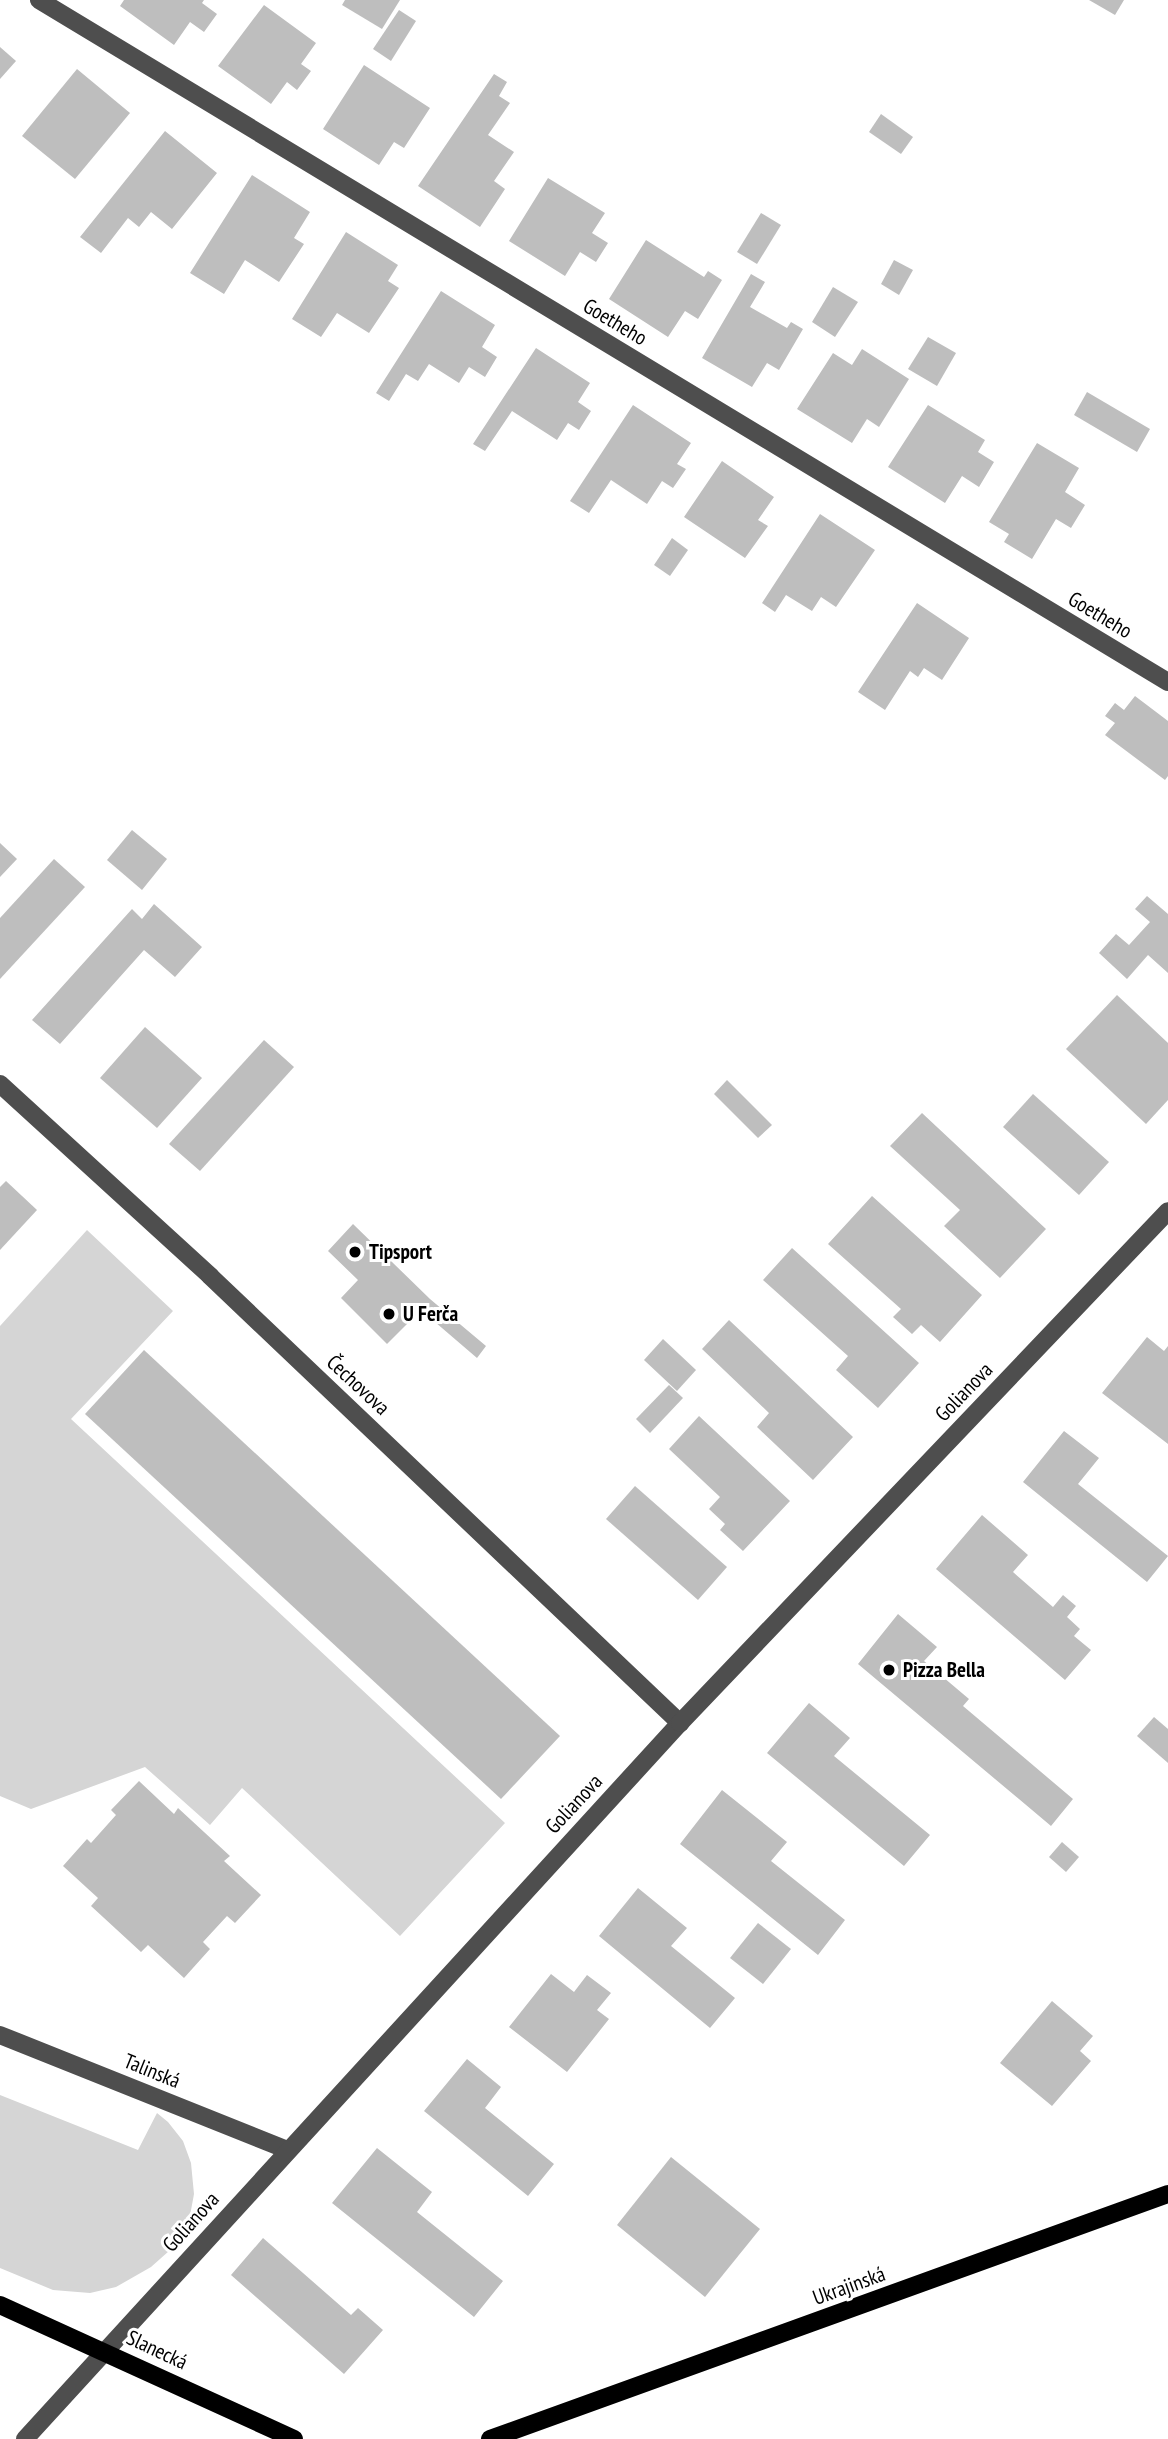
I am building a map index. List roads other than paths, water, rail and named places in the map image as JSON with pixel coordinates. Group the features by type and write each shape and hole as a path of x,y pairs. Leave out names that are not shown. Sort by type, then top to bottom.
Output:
{"main road":[{"name":"Ukrajinská","path":"490,2439 1168,2194"},
{"name":"Slanecká","path":"0,2305 294,2439"}],"street":[{"name":"Goetheho","path":"39,0 1168,682"},
{"name":"Čechovova","path":"0,1084 210,1276 680,1723"},
{"name":"Golianova","path":"25,2439 680,1723 1168,1211"},
{"name":"Talinská","path":"0,2035 287,2150"}],"place":[{"name":"Tipsport","path":"355,1252"},
{"name":"U Ferča","path":"389,1314"},
{"name":"Pizza Bella","path":"889,1670"}]}
